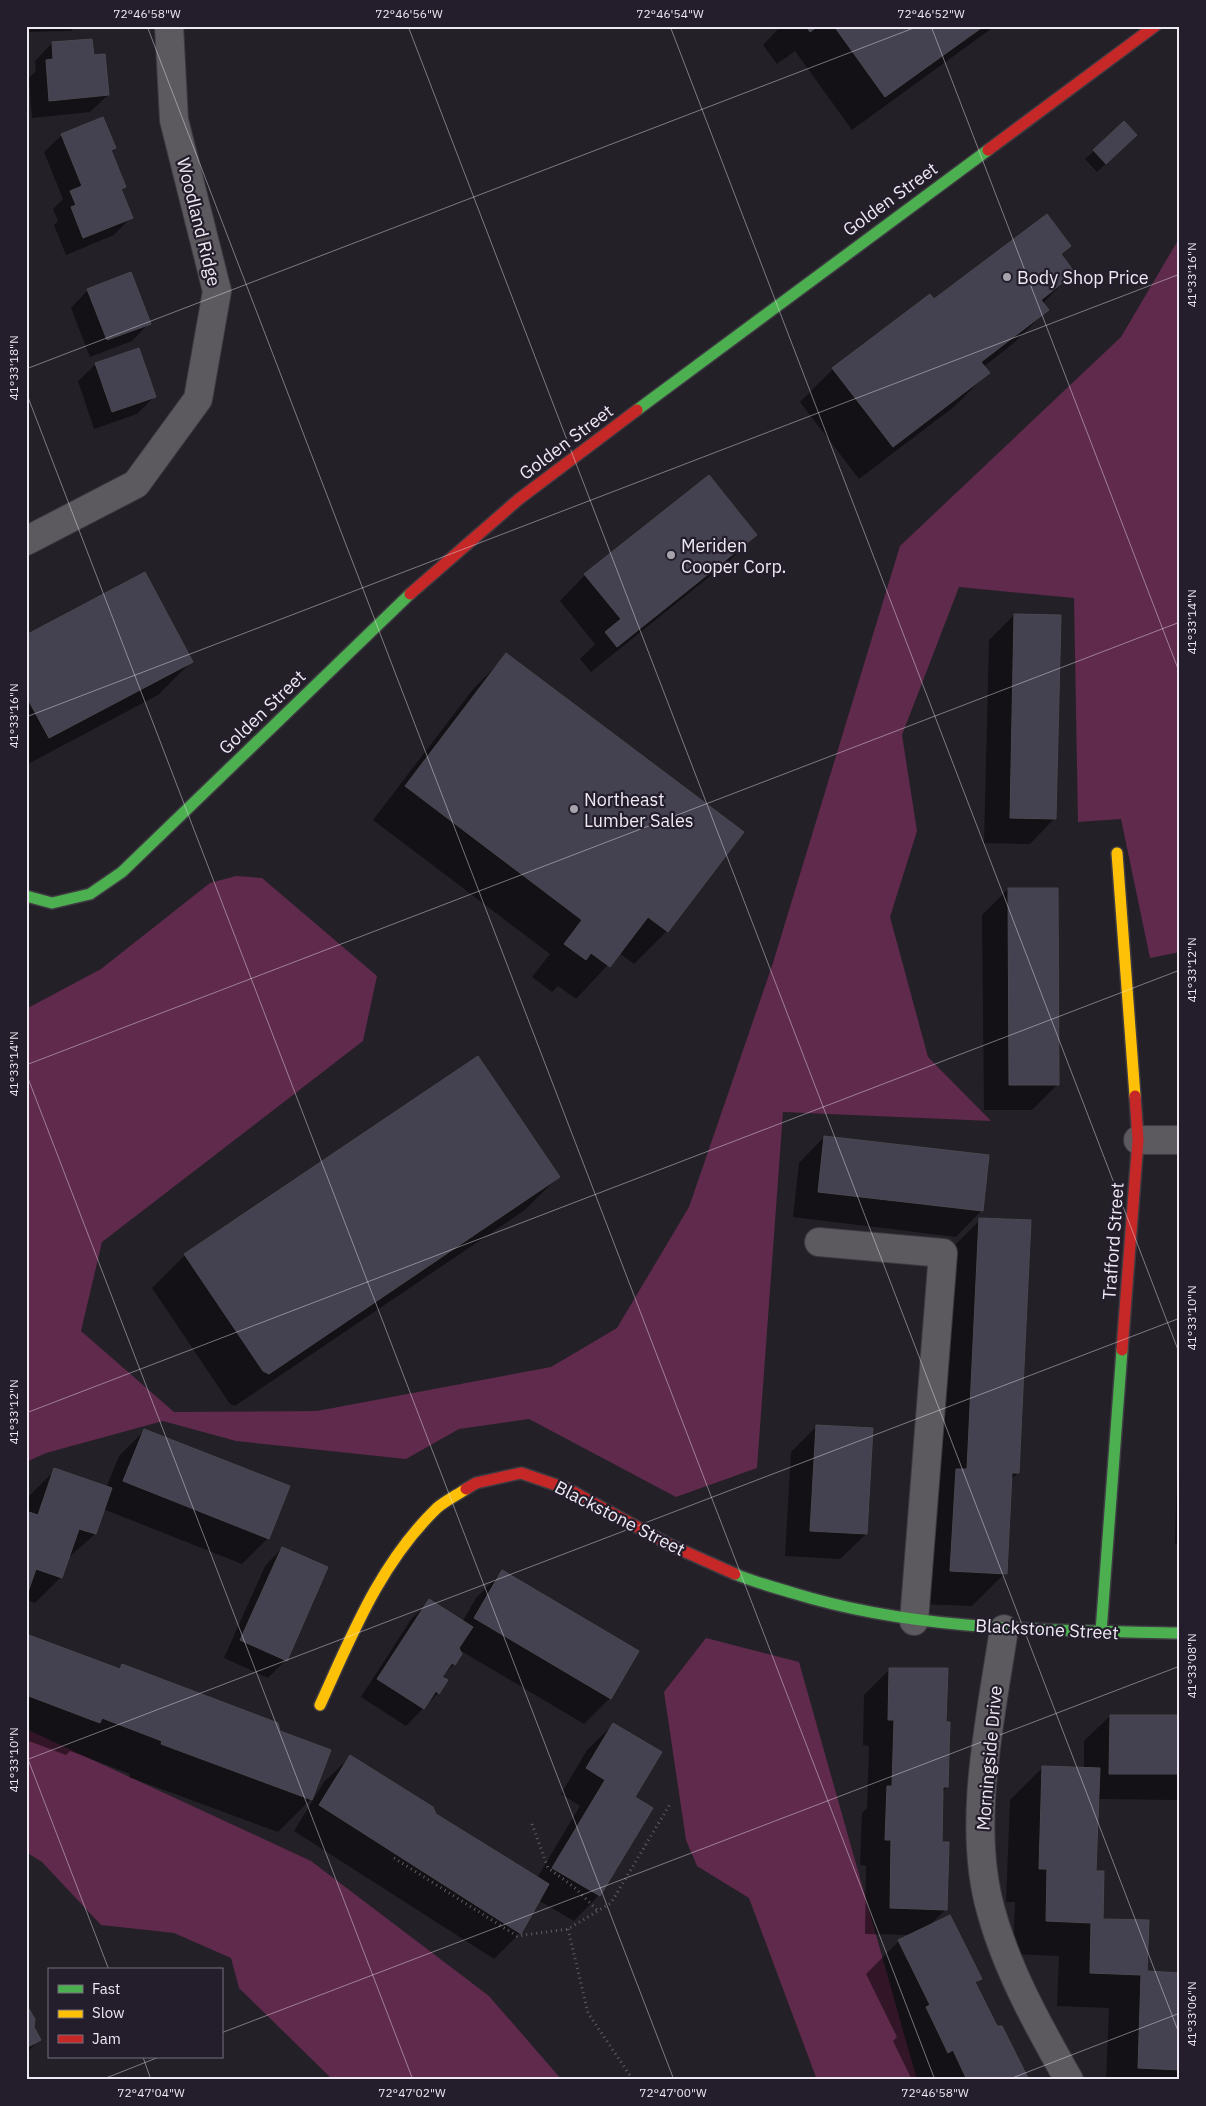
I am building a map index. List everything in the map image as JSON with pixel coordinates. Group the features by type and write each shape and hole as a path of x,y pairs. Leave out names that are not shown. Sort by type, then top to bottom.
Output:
{"street":[{"name":"Woodland Ridge","path":"26,541 136,484 198,399 217,291 174,120 169,26"},
{"name":"Golden Street","path":"26,896 52,903 90,894 122,872 434,570 518,499 1155,26"},
{"name":"Trafford Street","path":"1101,1632 1138,1140 1117,853"},
{"path":"1138,1140 1180,1140"},
{"path":"820,1242 943,1253 914,1621"},
{"name":"Blackstone Street","path":"320,1705 360,1617 392,1558 438,1507 476,1483 522,1472 568,1489 670,1544 746,1579 824,1603 914,1621 1004,1629 1180,1633"},
{"name":"Morningside Drive","path":"1004,1629 987,1748 982,1812 982,1865 991,1911 1012,1968 1052,2050 1069,2080"}],"path":[{"path":"394,1858 517,1936 568,1929 611,1903 670,1804"},
{"path":"532,1824 548,1868 574,1887 598,1911"},
{"path":"568,1929 588,2013 633,2080"}],"shaded area":[{"path":"1180,237 1180,952 1150,958 1121,819 1078,822 1074,598 959,587 902,735 917,831 890,917 928,1057 991,1121 783,1112 757,1468 676,1497 529,1419 459,1429 406,1459 236,1441 163,1421 46,1453 26,1462 26,1009 101,969 210,883 236,876 262,878 377,976 363,1041 102,1242 81,1331 174,1412 317,1411 551,1367 617,1328 689,1207 772,966 900,546 1121,337"},
{"path":"706,1638 799,1662 917,2080 817,2080 749,1898 697,1866 686,1840 664,1692"},
{"path":"26,1729 311,1861 489,1996 562,2080 333,2080 239,1988 231,1958 174,1933 101,1925 42,1862 26,1852"}],"building":[{"path":"806,26 818,26 810,32"},
{"path":"834,26 984,26 885,97"},
{"path":"92,39 94,55 105,54 109,95 49,101 46,60 53,59 52,42"},
{"path":"103,117 116,148 111,150 126,187 121,189 133,218 83,238 71,207 76,205 70,191 82,186 61,134"},
{"path":"1124,121 1137,135 1106,164 1093,150"},
{"path":"1047,214 1071,246 1061,254 1075,273 1041,300 1049,310 981,362 990,373 893,447 832,368 930,294 934,299"},
{"path":"131,272 151,324 107,340 87,289"},
{"path":"139,348 156,397 112,412 95,363"},
{"name":"Meriden Cooper Corp.","path":"709,475 757,535 617,647 605,632 621,619 584,574"},
{"path":"145,572 193,662 49,738 26,696 26,635"},
{"path":"1014,614 1061,615 1056,819 1010,818"},
{"name":"Northeast Lumber Sales","path":"506,653 744,832 668,932 648,917 610,967 591,953 586,960 564,944 582,920 405,786"},
{"path":"1008,888 1058,888 1059,1085 1009,1085"},
{"path":"478,1056 560,1177 269,1374 263,1371 184,1254"},
{"path":"824,1136 989,1155 983,1211 818,1192"},
{"path":"979,1218 1031,1220 1019,1473 1012,1473 1007,1574 950,1571 956,1469 967,1469"},
{"path":"816,1425 873,1428 867,1534 810,1531"},
{"path":"144,1429 290,1486 269,1539 123,1481"},
{"path":"54,1468 112,1488 96,1534 79,1529 62,1578 36,1569 26,1598 26,1511 38,1515"},
{"path":"282,1547 328,1567 287,1661 240,1640"},
{"path":"502,1570 639,1651 611,1699 474,1618"},
{"path":"429,1599 473,1627 459,1648 462,1654 455,1665 452,1663 442,1677 448,1680 439,1694 436,1691 424,1709 377,1679"},
{"path":"26,1634 120,1669 122,1664 278,1723 280,1731 331,1750 312,1800 161,1744 162,1741 102,1718 100,1723 26,1695"},
{"path":"889,1668 948,1668 946,1722 950,1722 948,1787 943,1787 942,1842 949,1842 947,1910 890,1908 891,1840 885,1840 887,1786 892,1786 894,1720 888,1720"},
{"path":"1110,1715 1180,1715 1180,1774 1109,1774"},
{"path":"613,1723 662,1752 635,1797 653,1808 600,1896 552,1868 605,1780 586,1768"},
{"path":"350,1755 433,1807 436,1814 549,1884 521,1934 319,1805"},
{"path":"1042,1766 1100,1768 1096,1871 1104,1871 1103,1919 1149,1920 1147,1971 1180,1973 1180,2070 1138,2068 1141,1975 1090,1973 1091,1923 1046,1921 1047,1869 1039,1869"},
{"path":"950,1915 982,1979 975,1982 997,2026 1002,2026 1029,2080 967,2080 953,2050 948,2053 926,2007 930,2005 898,1940"},
{"path":"26,2004 35,2019 34,2027 41,2040 26,2048"}],"traffic: fast":[{"path":"637,410 988,150"},
{"path":"26,896 52,903 90,894 122,872 410,594"},
{"path":"1101,1632 1122,1350"},
{"path":"735,1574 749,1580 840,1606 937,1622 1034,1629 1180,1633"}],"traffic: slow":[{"path":"1117,853 1135,1096"},
{"path":"320,1705 356,1626 383,1576 399,1552 437,1508 466,1489"}],"traffic: jam":[{"path":"988,150 1155,26"},
{"path":"410,594 519,499 637,410"},
{"path":"1122,1350 1138,1140 1135,1096"},
{"path":"466,1489 476,1483 521,1473 568,1489 670,1545 735,1574"}],"place":[{"name":"Body Shop Price","path":"1007,277"},
{"name":"Meriden Cooper Corp.","path":"671,555"},
{"name":"Northeast Lumber Sales","path":"574,809"}]}
